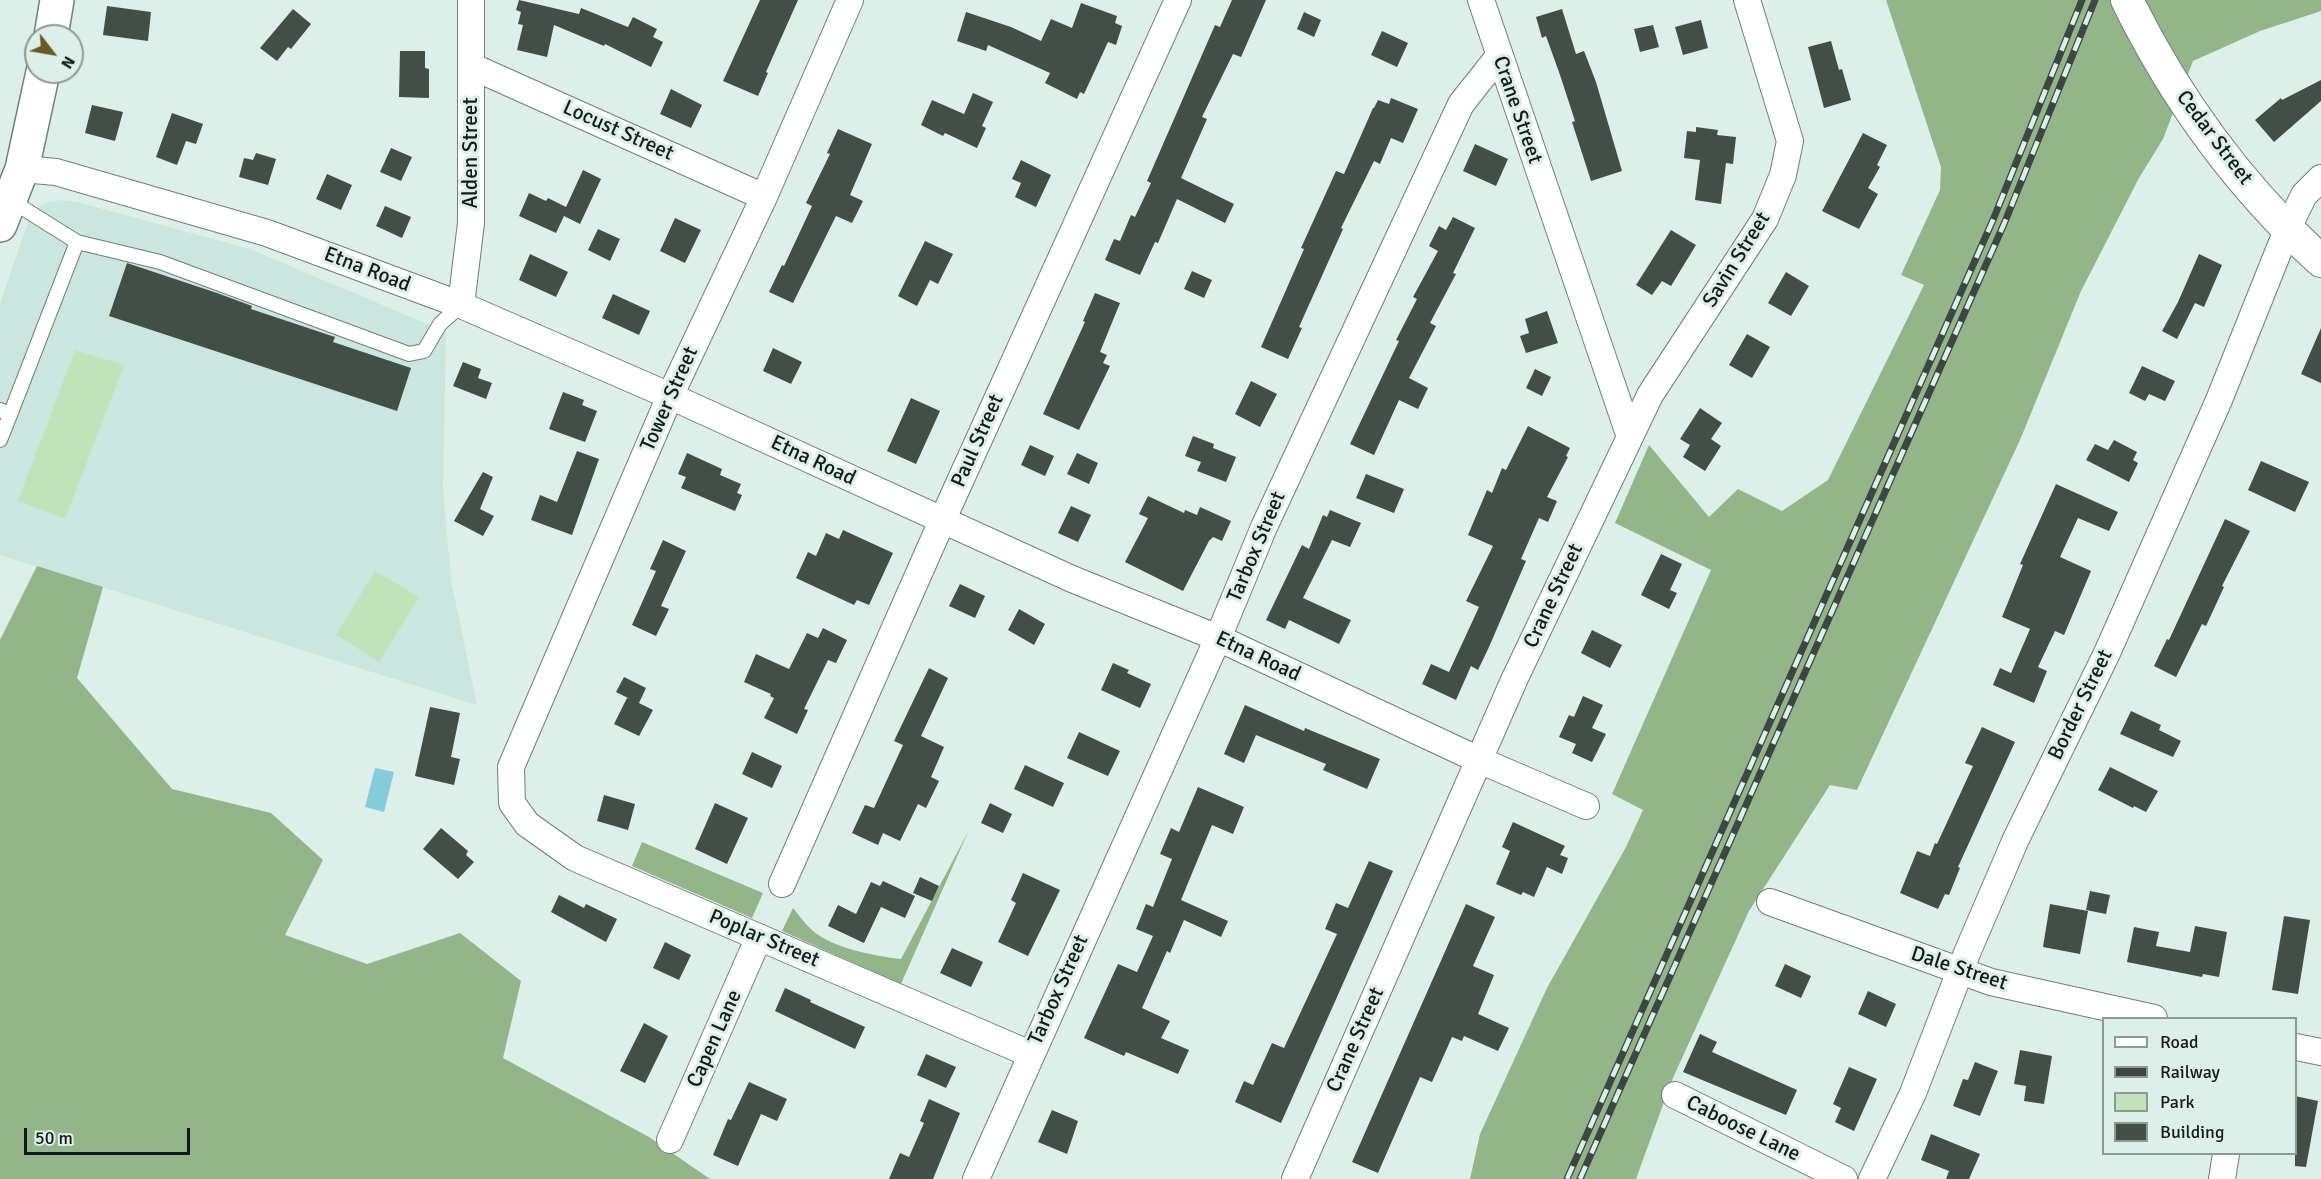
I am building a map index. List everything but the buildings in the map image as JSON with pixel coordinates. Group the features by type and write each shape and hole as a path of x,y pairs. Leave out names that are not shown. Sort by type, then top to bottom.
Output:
{"main road":[{"path":"53,24 57,0"},
{"path":"4,212 22,169 40,84"}],"street":[{"name":"Alden Street","path":"460,305 471,223 471,0"},
{"name":"Tower Street","path":"512,803 511,768 670,396 764,197 850,0"},
{"name":"Paul Street","path":"782,884 942,521 1178,0"},
{"name":"Crane Street","path":"1295,1179 1515,678 1629,437 1481,0"},
{"name":"Savin Street","path":"1629,437 1650,395 1765,219 1783,175 1790,141 1747,0"},
{"name":"Cedar Street","path":"2127,0 2163,66 2223,156 2287,230 2321,261"},
{"name":"Tarbox Street","path":"976,1179 1218,638 1264,527 1461,104 1499,56"},
{"name":"Locust Street","path":"471,66 764,197"},
{"name":"Etna Road","path":"22,169 56,172 267,233 460,305 670,396 1072,579 1218,638 1479,760 1586,806"},
{"name":"Border Street","path":"1872,1179 1913,1093 1960,972 2016,839 2107,653 2219,400 2287,230 2304,195 2321,178"},
{"name":"Poplar Street","path":"512,803 527,824 575,858 1030,1054"},
{"name":"Dale Street","path":"1770,902 1991,982 2149,1017"},
{"name":"Capen Lane","path":"670,1140 759,938"},
{"path":"2297,1047 2321,1052"},
{"name":"Caboose Lane","path":"1675,1095 1844,1179"},
{"path":"2222,1179 2226,1155"}],"lane":[{"path":"4,212 77,242 160,262 409,354 424,351 440,324 460,305"},
{"path":"0,440 5,412 77,242"}],"shaded area":[{"path":"62,200 77,202 250,249 446,332 443,488 451,580 477,705 0,555 0,304 26,228 36,209 49,202"}],"green space":[{"path":"1886,0 2321,0 2321,11 2260,31 2193,61 2163,139 2139,178 2081,291 2020,440 1857,790 1830,785 1749,911 1672,1080 1636,1179 1470,1179 1480,1134 1547,988 1626,847 1643,810 1612,794 1711,570 1615,523 1649,445 1709,517 1738,489 1782,511 1828,480 1924,285 1901,275 1940,190 1941,167"},
{"path":"75,350 124,365 65,519 18,501"},
{"path":"37,566 103,587 77,678 172,789 271,813 323,860 285,935 367,964 460,933 521,981 503,1058 649,1137 710,1179 0,1179 0,640"},
{"path":"375,571 419,597 379,662 336,635"},
{"path":"968,832 901,984 782,931 793,908 812,930 830,942 866,953 901,959"},
{"path":"642,842 763,893 752,918 632,866"}],"water":[{"path":"375,768 394,772 384,812 365,807"}],"railway":[{"path":"1567,1179 1993,220 2082,0"},
{"path":"1580,1179 2004,224 2095,0"}]}
